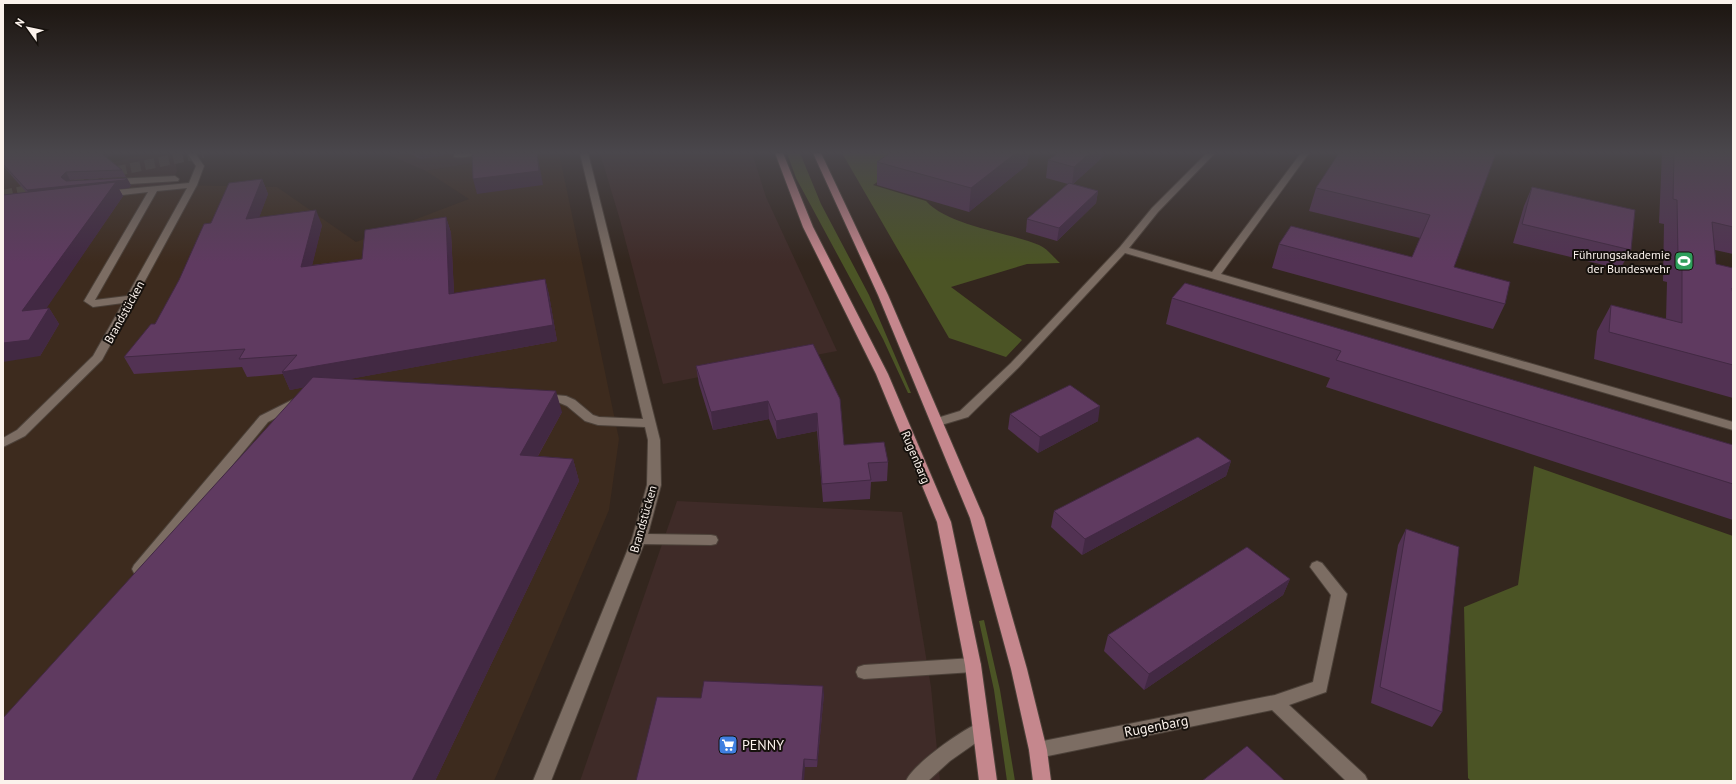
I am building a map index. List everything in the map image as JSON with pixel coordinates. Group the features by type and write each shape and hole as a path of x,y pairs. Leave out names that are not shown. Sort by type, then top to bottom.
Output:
{"main road":[{"name":"Rugenbarg","path":"793,190 808,227 882,374 944,522 973,665 988,781"},
{"path":"834,190 883,294 977,518 1019,669 1038,750 1042,781"}],"street":[{"path":"92,195 148,190"},
{"path":"131,299 93,304 89,301 154,190"},
{"name":"Brandstücken","path":"3,443 21,432 98,358 191,190"},
{"name":"Brandstücken","path":"542,781 639,539 654,485 654,440 593,190"},
{"path":"938,422 964,414 1015,365 1123,249 1155,210 1175,190"},
{"path":"1214,276 1279,190"},
{"path":"1123,249 1733,426"},
{"path":"131,578 264,419 290,404 312,394"},
{"path":"531,397 562,399 571,403 589,418 598,421 649,423"},
{"path":"639,539 711,540"},
{"name":"Rugenbarg","path":"1038,750 1275,702 1320,687 1339,594 1317,568"},
{"path":"864,672 973,665"},
{"path":"1275,702 1359,781"},
{"path":"915,781 944,755 981,730"}],"shaded area":[{"path":"3,190 88,190 81,190 3,199"},
{"path":"88,190 281,190 356,242 469,199 455,190 567,190 619,439 609,510 494,781 3,781 3,199"},
{"path":"611,190 764,190 837,351 663,384"},
{"path":"677,501 902,512 931,687 940,781 580,781"}],"green space":[{"path":"802,190 815,190 821,204 869,295 911,393 908,393 883,339"},
{"path":"863,190 888,190 926,201 936,210 949,217 979,228 1026,240 1042,246 1060,263 1027,264 951,287 1022,340 1006,357 949,338"},
{"path":"1534,466 1733,536 1733,781 1471,781 1468,778 1464,607 1518,585"},
{"path":"984,620 1000,690 1015,781 1007,781 994,690 979,621"}],"building":[{"path":"50,190 110,190 22,311 49,308 29,340 3,343 3,195"},
{"path":"226,190 258,190 246,219 316,210 301,267 362,259 365,230 446,217 449,294 545,279 553,325 282,372 297,355 239,359 245,349 124,357 151,324 155,324 179,280 204,224 211,223"},
{"path":"1061,190 1093,190 1098,191 1059,228 1027,219"},
{"path":"1323,190 1483,190 1454,267 1510,282 1505,304 1279,244 1291,226 1412,257 1430,215"},
{"path":"1531,190 1544,190 1635,210 1631,250 1522,224"},
{"path":"1673,190 1733,190 1733,227 1712,222 1716,264 1733,268 1733,365 1609,332 1611,305 1682,323 1682,257 1678,256 1677,200 1673,199"},
{"path":"1185,283 1733,445 1733,484 1336,360 1341,351 1172,298"},
{"path":"813,344 840,399 844,445 884,442 888,462 868,463 871,480 822,484 817,413 776,421 768,401 711,412 696,366"},
{"path":"313,377 556,391 520,455 573,459 412,781 3,781 3,718"},
{"path":"1070,385 1100,406 1040,437 1010,414"},
{"path":"1198,437 1231,461 1085,539 1054,511"},
{"path":"1406,529 1459,547 1442,712 1380,687"},
{"path":"1247,547 1290,579 1149,674 1108,635"},
{"name":"PENNY","path":"704,681 823,686 817,760 804,759 802,781 636,781 657,697 701,698"},
{"path":"1247,746 1285,781 1202,781"}],"tunnel":[{"path":"3,195 29,190"}],"place":[{"name":"Führungsakademie der Bundeswehr","path":"1684,261"},
{"name":"PENNY","path":"728,745"}]}
